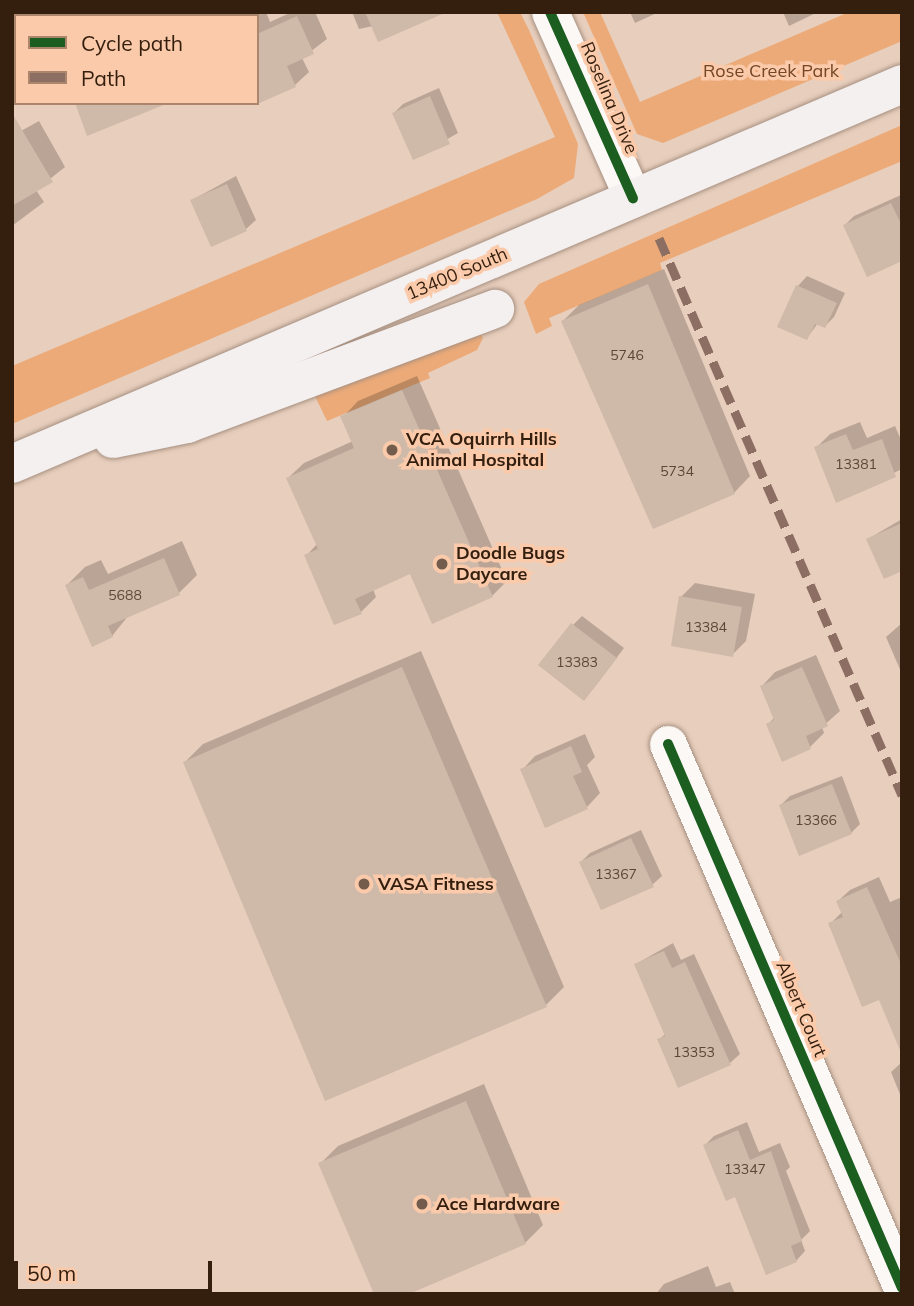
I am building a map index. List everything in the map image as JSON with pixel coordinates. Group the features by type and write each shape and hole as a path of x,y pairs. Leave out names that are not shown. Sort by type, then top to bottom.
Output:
{"main road":[{"name":"13400 South","path":"26,458 902,84"},
{"path":"26,458 187,424 495,309"}],"street":[{"name":"Roselina Drive","path":"550,12 634,198"},
{"name":"Albert Court","path":"668,744 902,1288"}],"green space":[{"path":"497,12 520,12 529,30 578,144 574,178 537,199 12,424 12,366 555,137"},
{"name":"Rose Creek Park","path":"583,12 600,12 640,102 849,12 902,12 902,41 663,143 637,134"},
{"path":"902,125 902,161 660,263 662,270 549,318 552,326 536,334 524,302 539,284"},
{"path":"475,324 483,338 477,350 428,373 430,378 327,421 312,390"}],"building":[{"path":"365,12 447,12 378,42"},
{"path":"297,16 314,54 287,66 296,87 259,103 259,33"},
{"path":"430,96 450,144 413,160 392,113"},
{"path":"76,105 164,105 87,136"},
{"path":"12,113 53,182 12,206"},
{"path":"227,184 247,231 211,247 190,200"},
{"path":"891,203 902,226 902,261 867,277 843,225"},
{"path":"648,284 735,494 653,529 561,321"},
{"path":"796,285 837,303 825,328 815,324 807,340 777,327"},
{"path":"402,390 493,597 432,624 410,574 355,599 362,614 334,625 304,555 318,549 286,478 354,448 340,416"},
{"path":"846,434 853,450 882,439 896,477 836,503 814,447"},
{"path":"902,523 902,571 884,579 866,539"},
{"path":"164,558 180,595 108,626 113,637 92,647 65,585 83,577 89,590"},
{"path":"679,596 742,607 733,657 671,646"},
{"path":"571,623 617,658 584,701 538,665"},
{"name":"VASA Fitness","path":"402,667 547,1007 325,1101 183,762"},
{"path":"802,667 828,726 806,736 811,749 782,762 766,724 774,720 760,686"},
{"path":"571,746 582,772 573,776 588,809 545,828 520,769"},
{"path":"832,784 852,834 799,856 779,805"},
{"path":"631,838 654,887 601,910 579,862"},
{"path":"867,887 902,966 902,1055 879,1000 862,1007 828,923 843,917 836,901"},
{"path":"664,951 672,968 685,962 731,1065 678,1088 657,1039 665,1036 634,964"},
{"name":"Ace Hardware","path":"466,1101 526,1244 409,1294 374,1294 318,1163"},
{"path":"738,1130 750,1160 771,1151 802,1241 791,1246 797,1262 766,1275 735,1197 726,1201 703,1145"}],"marked path":[{"path":"659,238 902,795"}],"cycle path":[{"path":"550,12 633,198"},
{"path":"668,744 902,1288"}],"place":[{"name":"VCA Oquirrh Hills Animal Hospital","path":"392,450"},
{"name":"Doodle Bugs Daycare","path":"442,564"},
{"name":"VASA Fitness","path":"364,884"},
{"name":"Ace Hardware","path":"422,1204"}]}
